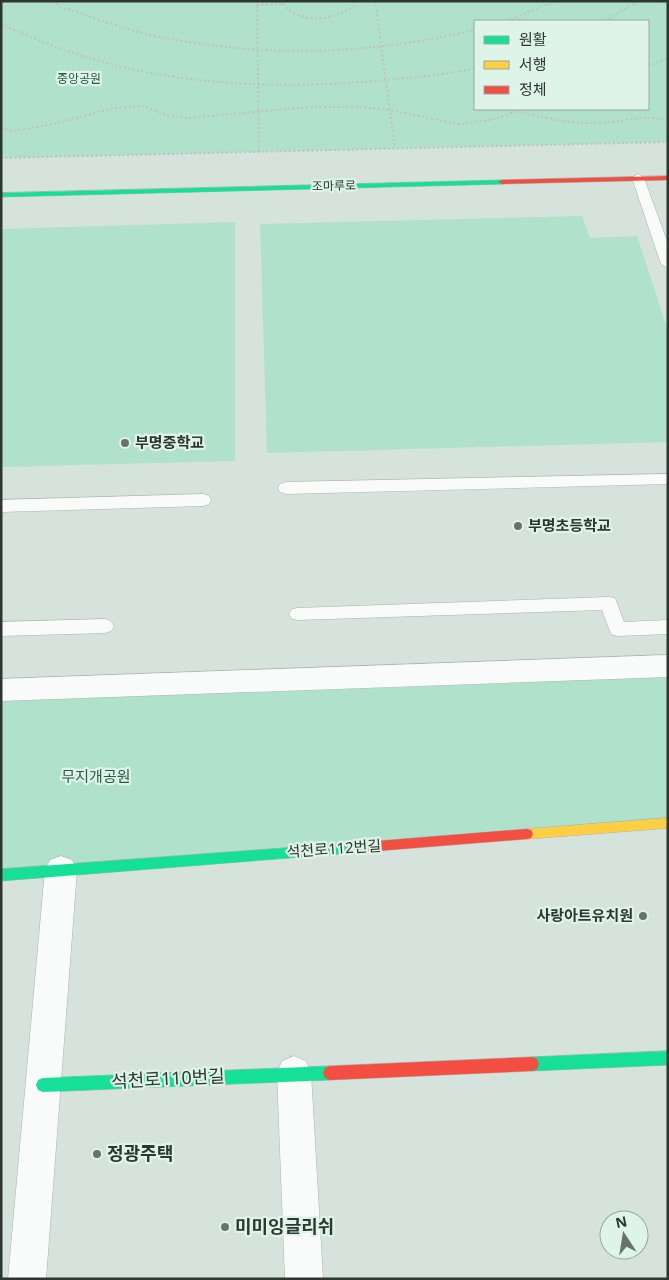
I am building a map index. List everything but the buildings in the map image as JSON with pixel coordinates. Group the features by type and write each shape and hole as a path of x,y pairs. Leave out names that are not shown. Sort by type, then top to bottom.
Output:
{"street":[{"name":"조마루로","path":"1,195 668,178"},
{"path":"1,690 668,666"},
{"name":"석천로112번길","path":"1,875 668,823"},
{"path":"27,1279 61,870"},
{"name":"석천로110번길","path":"43,1085 419,1067 668,1058"},
{"path":"294,1073 304,1279"}],"lane":[{"path":"638,178 668,264"},
{"path":"286,488 668,479"},
{"path":"1,506 203,500"},
{"path":"298,614 609,603 617,629 668,627"},
{"path":"1,629 105,626"}],"path":[{"path":"52,1 61,7 121,28 155,36 235,48 318,51 381,47 441,39 474,30"},
{"path":"259,152 257,3 284,2 287,10 300,16 315,18 332,17 348,11 354,6 354,1"},
{"path":"375,1 395,148"},
{"path":"509,20 556,1"},
{"path":"607,20 638,1"},
{"path":"662,1 668,4"},
{"path":"1,24 51,46 84,57 172,76 258,84 319,86 386,81 474,68"},
{"path":"649,66 668,58"},
{"path":"1,128 14,131 119,108 148,106 167,115 189,118 308,107 390,110 457,124 481,122 521,110"},
{"path":"518,112 569,122 604,122 633,116 668,120"},
{"path":"1,158 668,142"}],"green space":[{"name":"중앙공원","path":"1,1 668,1 668,142 1,158"},
{"path":"582,216 590,238 637,236 668,331 668,442 267,453 260,224"},
{"path":"235,222 235,461 1,467 1,229"},
{"name":"무지개공원","path":"668,666 668,821 1,874 1,690"}],"traffic: fast":[{"path":"1,195 502,182"},
{"path":"1,875 352,848"},
{"path":"532,1064 668,1058"},
{"path":"43,1085 330,1073"}],"traffic: slow":[{"path":"527,834 668,823"}],"traffic: jam":[{"path":"502,182 668,178"},
{"path":"352,848 527,834"},
{"path":"330,1073 532,1064"}],"place":[{"name":"부명중학교","path":"125,443"},
{"name":"부명초등학교","path":"518,526"},
{"name":"사랑아트유치원","path":"643,916"},
{"name":"정광주택","path":"97,1154"},
{"name":"미미잉글리쉬","path":"225,1227"}]}
